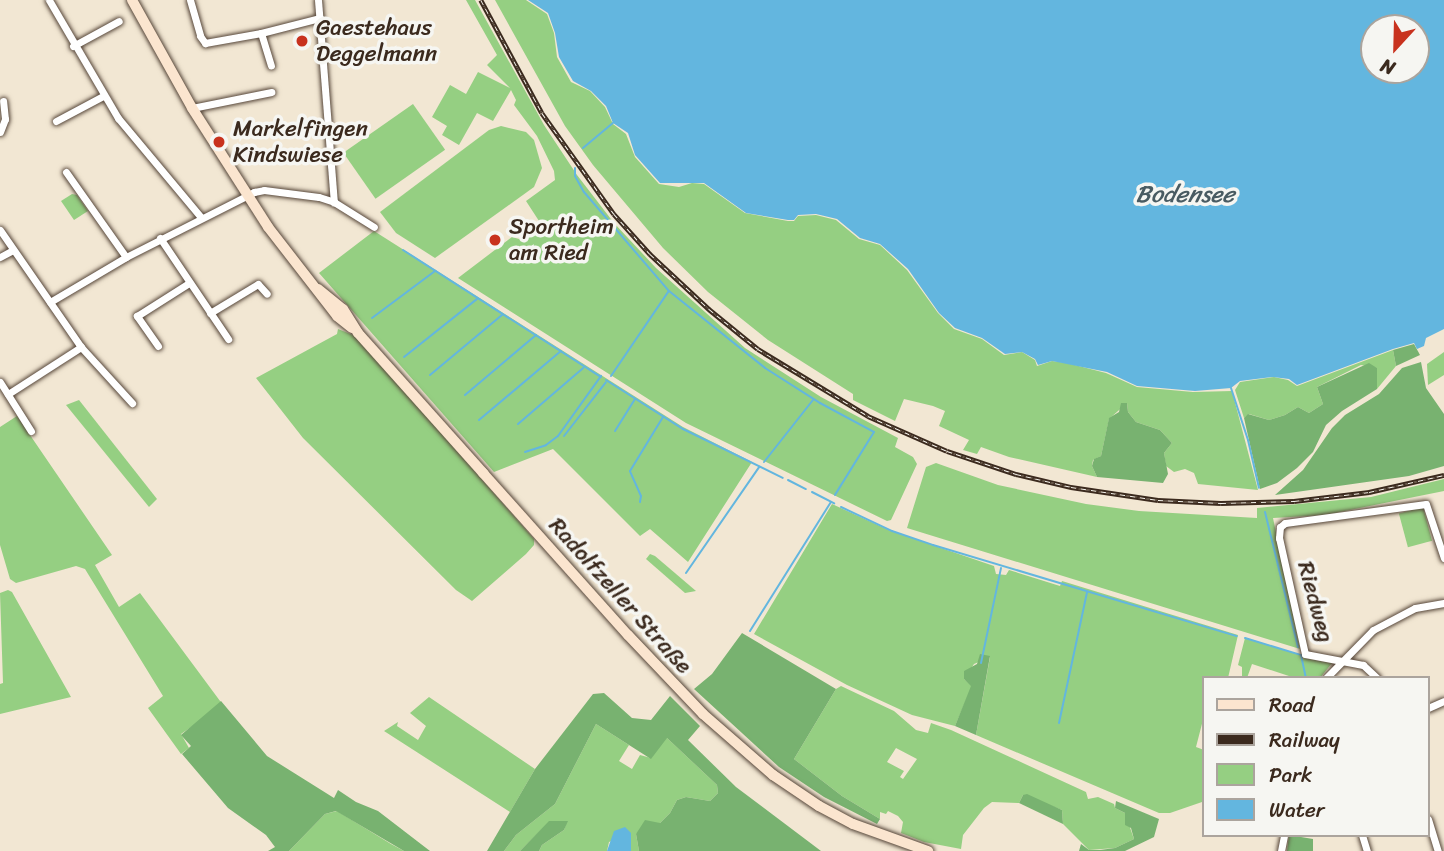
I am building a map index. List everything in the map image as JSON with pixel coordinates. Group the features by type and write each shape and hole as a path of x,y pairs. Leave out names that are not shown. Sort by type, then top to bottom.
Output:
{"street":[{"path":"49,0 103,96 200,216"},
{"name":"Radolfzeller Straße","path":"132,0 192,108 278,240 318,289 343,309 358,333 628,635 704,714 798,793 833,815 890,839 928,851"},
{"path":"190,0 200,36 205,43 261,33 320,18"},
{"path":"318,0 334,202"},
{"path":"73,46 119,21"},
{"path":"261,33 271,66"},
{"path":"192,108 271,92"},
{"path":"56,121 103,96"},
{"path":"0,132 5,119 3,101"},
{"path":"66,173 126,257"},
{"path":"50,302 200,216 247,194 264,190 319,197 334,202 374,227"},
{"path":"0,230 80,347 132,403"},
{"path":"160,238 228,339"},
{"path":"0,257 13,250"},
{"path":"158,346 137,316 189,283"},
{"path":"210,313 258,284 267,294"},
{"path":"8,394 80,347"},
{"path":"0,382 31,431"},
{"name":"Riedweg","path":"1375,676 1363,665 1305,654 1279,538 1280,527 1285,523 1339,518 1422,503 1431,510 1439,541"},
{"path":"1444,532 1439,541 1444,558"},
{"path":"1328,676 1360,640 1391,619 1415,608 1444,603"},
{"path":"1430,825 1438,851"},
{"path":"890,826 890,839"}],"green space":[{"path":"466,0 475,0 544,125 577,175 614,223 656,268 745,348 821,397 898,438 895,447 913,457 917,464 891,520 887,521 686,423 458,278 512,237 519,239 539,221 526,201 555,180 554,171 537,136 514,105 516,100 511,90 493,121 477,113 459,145 442,135 447,126 432,117 450,85 466,94 478,72 510,88 487,65 497,55"},
{"path":"495,0 526,0 547,14 554,33 557,57 571,82 590,91 605,107 613,124 626,134 635,157 659,184 679,187 692,183 704,184 745,213 788,221 794,221 798,216 816,215 836,220 859,239 880,245 907,270 938,313 954,329 982,339 1004,355 1022,352 1035,360 1037,366 1052,361 1067,363 1106,373 1137,387 1193,392 1232,391 1258,490 1198,484 1194,473 1185,469 1174,472 1166,466 1164,453 1172,443 1160,430 1136,422 1128,412 1127,403 1109,419 1101,456 1093,460 1092,466 1097,477 1009,457 981,447 977,454 963,450 969,440 939,426 945,411 933,406 904,399 895,421 853,400 853,394 768,340 708,292 663,248 593,165 565,126"},
{"path":"413,104 445,150 375,199 343,153"},
{"path":"501,126 526,132 534,140 542,168 534,187 435,258 396,233 380,212 489,130"},
{"path":"72,194 77,195 88,211 74,220 61,201"},
{"path":"374,231 683,427 752,462 688,562 650,529 640,536 553,449 494,472 319,273"},
{"path":"338,329 353,335 377,360 534,539 534,545 526,554 472,601 456,590 303,438 256,378 337,334"},
{"path":"1414,344 1420,355 1396,366 1393,350"},
{"path":"1393,350 1396,366 1377,389 1377,368 1361,365 1317,387 1323,404 1309,413 1298,407 1269,420 1249,414 1244,418 1235,390 1240,382 1274,377 1288,380 1297,386"},
{"path":"1444,352 1444,375 1428,385 1427,364"},
{"path":"1421,362 1426,388 1444,414 1444,466 1409,476 1275,495 1303,470 1332,428 1345,415 1379,394 1402,368"},
{"path":"1369,363 1377,368 1377,389 1342,411 1326,425 1313,452 1297,468 1277,483 1260,489 1244,418 1248,414 1269,420 1298,407 1309,413 1323,404 1317,387"},
{"path":"79,400 157,499 149,507 66,405"},
{"path":"1121,403 1127,403 1128,412 1136,422 1160,430 1172,443 1164,453 1168,474 1163,483 1097,477 1092,466 1094,459 1101,456 1109,418 1119,412"},
{"path":"17,416 112,555 95,565 119,607 140,593 223,705 181,734 189,748 181,754 148,708 163,696 85,569 76,566 16,583 10,579 0,545 0,427"},
{"path":"936,463 998,485 1086,504 1139,511 1257,518 1257,508 1371,497 1444,479 1444,491 1325,515 1273,518 1300,649 907,528 926,467"},
{"path":"832,504 891,531 994,566 996,574 1006,575 1009,570 1060,586 1062,581 1238,635 1228,676 1202,676 1202,724 1196,747 1202,749 1202,802 1170,813 1159,813 976,735 990,657 974,664 964,679 972,686 955,726 912,715 847,685 754,634"},
{"path":"1423,507 1432,541 1408,547 1399,513"},
{"path":"650,554 696,591 685,593 646,559"},
{"path":"8,590 12,592 71,697 0,714 0,684 3,683 0,593"},
{"path":"742,633 836,689 794,759 842,796 880,819 877,824 824,797 779,767 694,689 712,674"},
{"path":"1245,638 1302,655 1303,658 1332,663 1322,676 1289,676 1252,664 1248,676 1242,676 1242,667 1238,665"},
{"path":"980,654 990,656 976,735 955,726 971,686 964,679 964,671 977,664"},
{"path":"841,686 894,711 916,730 928,733 931,723 951,730 1086,792 1088,799 1098,797 1114,804 1115,808 1125,813 1134,839 1115,848 1089,850 1063,824 1062,810 1023,795 1019,803 992,802 984,808 963,835 961,849 924,842 901,833 903,822 898,816 888,811 886,814 880,812 880,819 842,796 794,759 836,689","holes":["896,748 917,759 903,779 900,777 904,771 887,762"]},
{"path":"604,693 632,718 651,720 670,696 700,726 688,740 736,787 821,851 639,851 636,834 645,820 660,823 677,800 686,797 710,801 718,793 717,785 667,738 651,759 596,724 555,804 516,835 504,851 487,851 535,769 593,694"},
{"path":"429,697 535,769 510,812 384,731 398,722 397,726 418,740 426,726 410,713"},
{"path":"221,701 267,756 334,798 338,790 356,802 378,811 430,851 404,851 336,811 325,814 289,851 268,851 275,847 266,835 228,808 182,754 191,746 181,735"},
{"path":"596,724 629,745 619,761 632,769 640,755 651,758 666,737 717,785 718,793 710,801 686,797 677,800 660,823 636,834 639,851 631,851 631,833 609,842 607,851 539,851 542,845 564,830 567,821 549,822 520,851 504,851 516,835 555,804"},
{"path":"1027,794 1062,810 1063,824 1019,803 1023,795"},
{"path":"1116,801 1159,819 1154,837 1125,851 1079,851 1081,844 1089,850 1100,850 1115,848 1134,839 1131,828 1125,825 1125,813 1115,808"},
{"path":"337,811 404,851 289,851 325,814"},
{"path":"549,821 568,821 564,830 542,845 539,851 520,851"},
{"path":"1289,837 1313,839 1313,851 1287,851"}],"water":[{"name":"Bodensee","path":"528,0 1444,0 1444,329 1426,338 1424,346 1417,349 1414,343 1393,349 1297,385 1289,379 1273,377 1240,381 1231,388 1195,391 1137,386 1107,372 1052,361 1038,365 1035,359 1022,352 1005,354 982,338 955,328 939,313 908,269 880,244 860,238 837,219 816,214 798,215 794,220 788,220 746,213 704,183 660,183 635,155 628,133 613,123 606,106 591,91 573,81 559,57 548,13"},
{"path":"625,827 631,833 631,851 607,851 614,831"}],"waterway":[{"path":"583,148 613,123"},
{"path":"575,168 575,176 584,192 669,291 765,368 820,403 874,432 835,495"},
{"path":"403,250 601,377"},
{"path":"372,318 435,271"},
{"path":"611,376 668,292"},
{"path":"404,357 477,299"},
{"path":"430,375 502,315"},
{"path":"465,395 536,335"},
{"path":"479,420 561,351"},
{"path":"518,424 583,368"},
{"path":"525,452 546,445 558,436 601,376"},
{"path":"606,380 683,429 783,478"},
{"path":"564,436 606,382"},
{"path":"1231,388 1248,440 1259,488"},
{"path":"615,431 635,399"},
{"path":"764,462 813,400"},
{"path":"640,502 641,496 630,471 663,417"},
{"path":"686,573 759,467"},
{"path":"788,480 806,489"},
{"path":"812,492 834,503"},
{"path":"750,631 831,502"},
{"path":"841,507 892,531 933,545 1237,636"},
{"path":"1265,512 1298,647"},
{"path":"981,663 1001,568"},
{"path":"1059,723 1087,592"},
{"path":"1245,638 1301,655 1306,676"}],"railway":[{"path":"481,0 542,113 614,214 650,254 709,309 758,349 868,416 947,451 1016,474 1071,487 1158,500 1221,503 1294,501 1369,492 1444,475"}],"place":[{"name":"Gaestehaus Deggelmann","path":"302,41"},
{"name":"Markelfingen Kindswiese","path":"219,142"},
{"name":"Sportheim am Ried","path":"495,240"}]}
